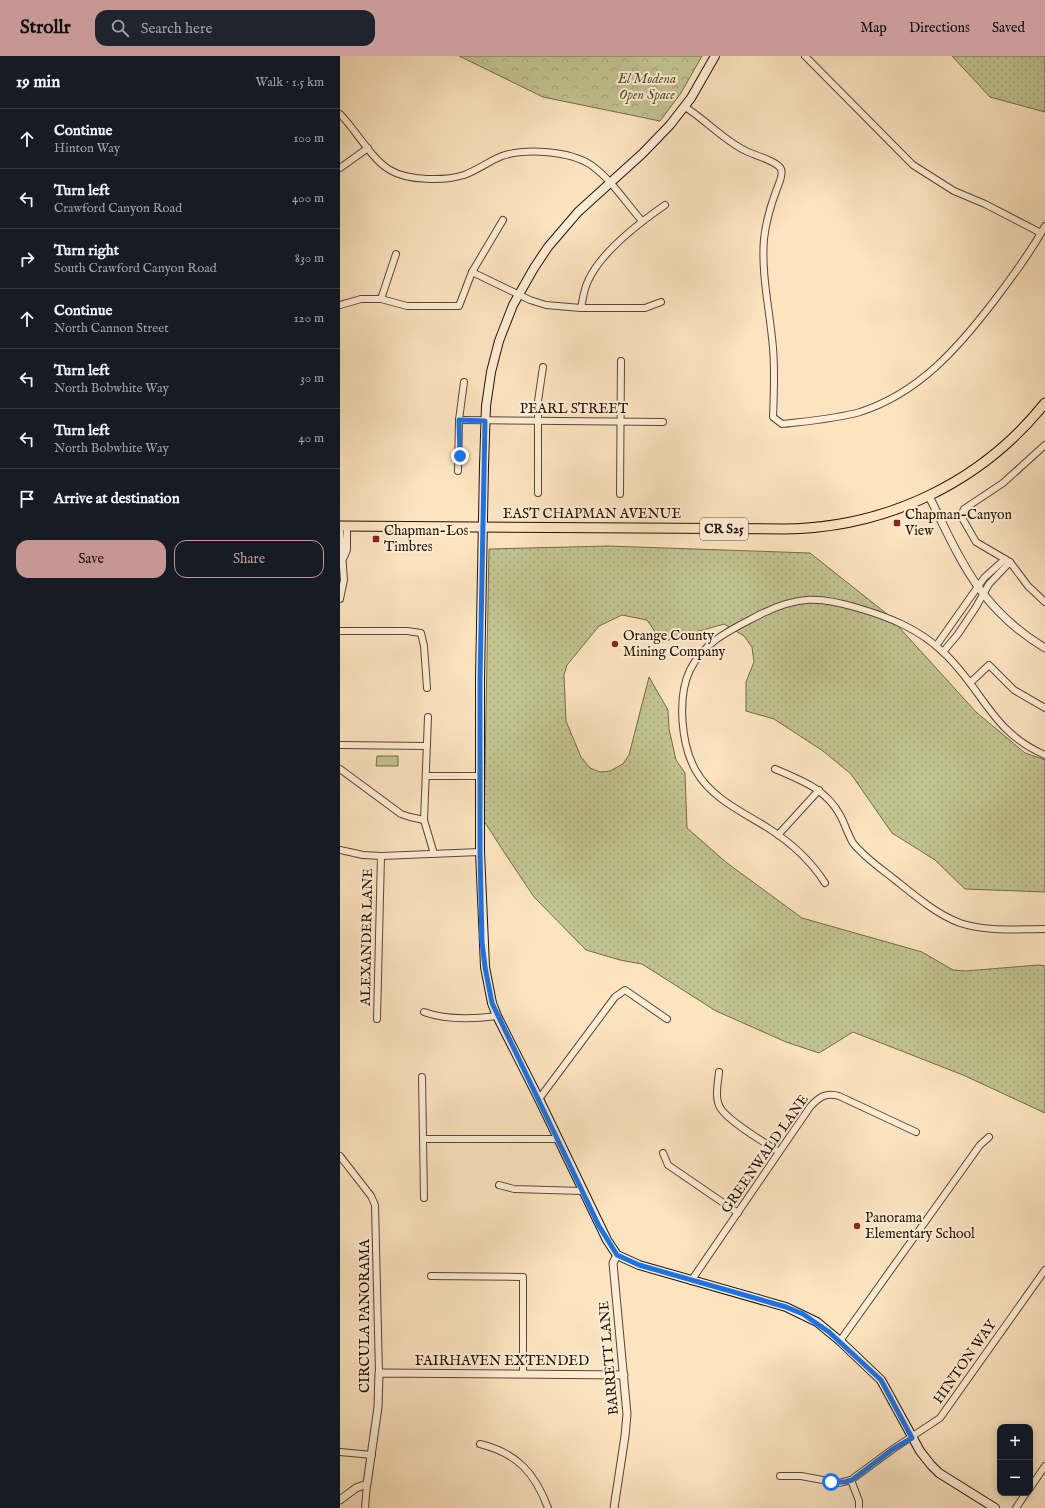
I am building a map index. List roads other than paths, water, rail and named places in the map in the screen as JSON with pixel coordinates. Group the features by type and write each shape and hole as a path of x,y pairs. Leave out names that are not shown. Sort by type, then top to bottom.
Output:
{"main road":[{"path":"715,56 685,107 658,139 609,183 559,232 534,268 519,295 506,322 495,354 488,390 485,421 483,527 480,852 485,967 492,1003 497,1016 540,1099 582,1191 607,1240 617,1255 633,1263 786,1307 817,1322 840,1341 881,1380 920,1451 939,1473 995,1508"},
{"name":"EAST CHAPMAN AVENUE","path":"342,526 800,529 842,524 870,518 929,496 966,476 1000,450 1045,403"}],"street":[{"path":"805,56 913,165 954,191 985,204 1041,233"},
{"path":"685,107 704,120 732,143 776,164 781,168 782,174 769,209 764,240 764,274 773,348 773,417 782,424 820,420 860,412 895,396 922,379 950,355 970,332 1014,274 1045,226"},
{"path":"340,114 354,128 381,164 391,171 404,176 418,179 463,175 481,168 501,156 528,151 554,154 575,158 590,165 609,183 642,221"},
{"path":"340,168 368,148"},
{"path":"582,308 588,280 598,264 642,221 665,206"},
{"path":"340,305 361,299 380,299 407,306 459,306 472,272 503,220"},
{"path":"380,299 396,254"},
{"path":"472,272 519,295 546,305 582,308 645,308 661,302"},
{"path":"620,494 622,361"},
{"path":"538,493 539,389 543,367"},
{"path":"458,471 459,420 464,382"},
{"name":"PEARL STREET","path":"459,420 663,422"},
{"path":"1044,448 1008,480 961,512 964,522 976,542 1008,561 1028,586 1045,602"},
{"path":"929,496 956,552 983,595 1019,631 1045,648"},
{"path":"340,599 344,580 344,557 341,551 342,526"},
{"path":"936,646 984,578 1008,561"},
{"path":"943,652 958,634 989,584 1008,561"},
{"path":"825,883 812,865 778,835 718,796 705,784 690,757 682,714 682,696 689,673 700,653 723,633 775,607 794,601 813,598 830,600 880,614 908,626 936,646 970,683 1007,731 1021,743 1045,755"},
{"path":"340,631 407,631 420,633 424,646 427,688"},
{"path":"970,683 989,665 1014,690 1045,708"},
{"path":"428,717 424,820 434,854"},
{"path":"340,745 427,746"},
{"path":"340,769 401,814 424,820"},
{"path":"775,769 805,781 819,790 834,805 852,841 864,854 911,892 947,917 960,923 994,929 1045,929"},
{"path":"426,776 480,776"},
{"path":"778,835 819,790"},
{"path":"340,850 363,855 381,856 480,852"},
{"name":"ALEXANDER LANE","path":"377,1019 381,856"},
{"path":"540,1099 615,997 625,990 666,1019"},
{"path":"424,1012 435,1016 449,1017 497,1016"},
{"path":"719,1072 717,1090 720,1108 730,1117 779,1152"},
{"path":"422,1077 424,1198"},
{"name":"GREENWALD LANE","path":"690,1280 738,1213 810,1107 824,1094 831,1093 839,1096 916,1132"},
{"path":"840,1341 980,1145 989,1137"},
{"path":"423,1139 558,1139"},
{"path":"663,1153 668,1165 738,1213"},
{"name":"CIRCULA PANORAMA","path":"340,1156 371,1196 375,1205 379,1373 378,1407 367,1484"},
{"path":"499,1185 514,1189 582,1191"},
{"name":"BARRETT LANE","path":"614,1508 627,1426 624,1375 613,1263 617,1255"},
{"name":"HINTON WAY","path":"852,1480 893,1449 912,1438 940,1418 948,1409 1045,1270"},
{"path":"431,1276 523,1277 523,1374"},
{"name":"FAIRHAVEN EXTENDED","path":"379,1373 624,1375"},
{"path":"480,1444 493,1447 512,1455 523,1464 542,1492 548,1508"},
{"path":"340,1452 372,1454"},
{"path":"1033,1484 1045,1466"},
{"path":"780,1476 801,1476 838,1483 852,1480 859,1501 859,1508"},
{"path":"340,1500 356,1488 367,1484 366,1508"},
{"path":"1016,1508 1024,1496"}],"place":[{"name":"Chapman-Canyon View","path":"897,523"},
{"name":"Chapman-Los Timbres","path":"376,539"},
{"name":"Orange County Mining Company","path":"615,644"},
{"name":"Panorama Elementary School","path":"857,1226"}],"park label":[{"name":"El Modena Open Space","path":"647,88"}]}
